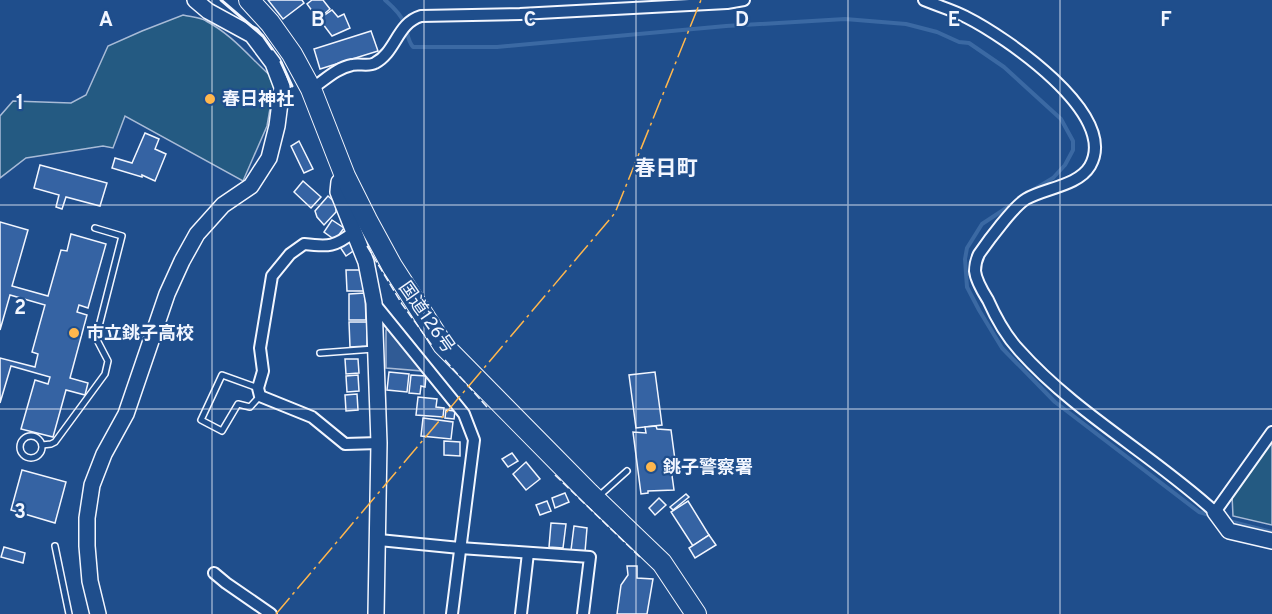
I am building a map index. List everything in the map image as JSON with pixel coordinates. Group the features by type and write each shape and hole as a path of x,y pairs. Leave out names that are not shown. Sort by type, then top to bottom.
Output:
{"highway":[{"name":"国道126号","path":"249,0 282,39 311,89 345,176 392,266 443,345 662,564 696,614"}],"street":[{"path":"98,614 90,581 87,546 87,518 92,484 104,454 126,414 167,294 182,261 197,234 223,205 251,186 269,158 277,126 282,87 273,63 252,35 208,11 195,0"},
{"path":"311,89 334,72 352,65 368,65 376,62 386,54 402,28 413,18 421,16 520,14 744,0"},
{"path":"924,0 965,16 995,34 1053,80 1074,99 1085,115 1095,145 1094,156 1089,168 1074,180 1025,200 1014,210 978,256 975,271 998,321 1018,350 1061,390 1215,512 1229,531 1272,541"},
{"path":"345,176 339,182 338,192 366,262 375,303 379,443 376,614"},
{"path":"355,231 345,239 328,246 304,244 290,254 272,276 260,348 263,371 259,392 312,417 345,444 379,443"},
{"path":"375,303 464,414 474,440 452,614"},
{"path":"1215,512 1272,432"},
{"path":"379,540 590,557 583,614"},
{"path":"521,614 528,553"},
{"path":"214,573 226,584 271,614"}],"lane":[{"path":"42,445 55,442 105,374 108,361 96,338 122,236 95,228"},
{"path":"320,353 376,349"},
{"path":"222,375 259,392 250,407 238,404 222,431 201,420 222,375"},
{"path":"29,436 38,438 42,445 40,453 33,458 25,456 21,449 22,441 29,436"},
{"path":"596,500 627,471"},
{"path":"55,546 69,614"}],"shaded area":[{"path":"183,15 201,19 216,27 275,80 267,126 243,181 125,116 113,148 103,146 26,158 0,178 0,116 13,101 71,103 86,95 108,46"},
{"path":"392,328 423,371 386,368 386,330"},
{"path":"1272,442 1272,525 1233,516 1232,495"}],"building":[{"path":"268,0 302,0 304,3 283,19"},
{"path":"312,0 323,0 330,9 318,19 307,4"},
{"path":"332,10 338,17 344,14 350,28 332,36 319,19"},
{"path":"371,31 378,51 320,69 314,49"},
{"path":"145,133 159,139 155,149 166,154 155,181 142,175 142,177 112,168 115,158 132,163"},
{"path":"299,141 313,169 304,173 291,146"},
{"path":"40,165 107,183 100,206 66,197 62,209 56,207 59,195 34,188"},
{"path":"303,181 321,197 311,208 294,192"},
{"path":"328,196 336,203 336,212 324,225 315,211"},
{"path":"332,220 344,228 335,240 324,232"},
{"path":"0,222 28,230 12,286 48,296 61,250 67,251 71,234 106,244 88,308 79,305 77,312 87,315 70,378 88,383 85,395 66,390 53,437 21,429 35,380 48,384 50,377 11,366 0,403 0,358 35,367 38,354 32,352 45,305 10,295 0,330"},
{"path":"349,240 356,249 346,256 340,247"},
{"path":"346,270 363,270 364,291 347,291"},
{"path":"365,293 366,320 349,320 349,294"},
{"path":"349,322 367,322 367,346 350,347"},
{"path":"345,359 358,359 359,373 346,374"},
{"path":"389,372 409,374 407,392 387,390"},
{"path":"655,372 662,425 636,428 629,375"},
{"path":"358,375 359,391 347,392 346,376"},
{"path":"411,375 426,376 425,387 421,386 420,394 409,393"},
{"path":"357,394 358,410 346,411 345,395"},
{"path":"418,397 437,399 436,407 444,408 443,417 416,415"},
{"path":"446,410 455,411 454,419 445,418"},
{"path":"423,418 453,422 451,439 421,436"},
{"path":"656,426 657,429 671,430 675,460 670,461 674,490 648,491 648,493 641,494 633,432 646,433 645,427"},
{"path":"444,441 460,442 460,456 444,455"},
{"path":"512,453 518,461 508,467 502,459"},
{"path":"526,462 540,479 526,490 513,474"},
{"path":"22,470 66,482 55,523 11,510"},
{"path":"565,493 569,502 555,508 552,498"},
{"path":"686,494 689,497 673,510 670,507"},
{"path":"659,498 666,505 655,515 649,508"},
{"path":"547,501 551,511 540,515 536,505"},
{"path":"688,501 709,535 693,546 671,512"},
{"path":"551,523 566,524 563,548 549,547"},
{"path":"574,526 587,528 585,552 571,550"},
{"path":"709,535 716,545 695,558 689,548"},
{"path":"4,547 25,553 23,563 1,557"},
{"path":"627,566 637,566 637,578 653,579 647,614 617,614 621,585 628,575"}],"waterway":[{"path":"385,0 401,16 413,47 497,47 726,26 845,19 906,24 937,32 959,42 969,43 1004,67 1061,119 1073,141 1073,150 1065,165 1053,178 1033,190"},
{"path":"1017,201 982,224 967,248 965,259 967,287 1002,348 1055,402 1199,512 1213,516"},
{"path":"1229,521 1272,532"}],"fence":[{"path":"367,246 402,304 433,347"},
{"path":"445,360 487,407"},
{"path":"555,475 641,558"}],"wall":[{"path":"221,0 263,36 272,49"},
{"path":"281,62 292,86"}],"power":[{"path":"276,614 615,213 701,0"}],"place":[{"name":"春日神社","path":"210,99"},
{"name":"市立銚子高校","path":"74,333"},
{"name":"銚子警察署","path":"651,467"}],"district":[{"name":"春日町","path":"666,168"}]}
